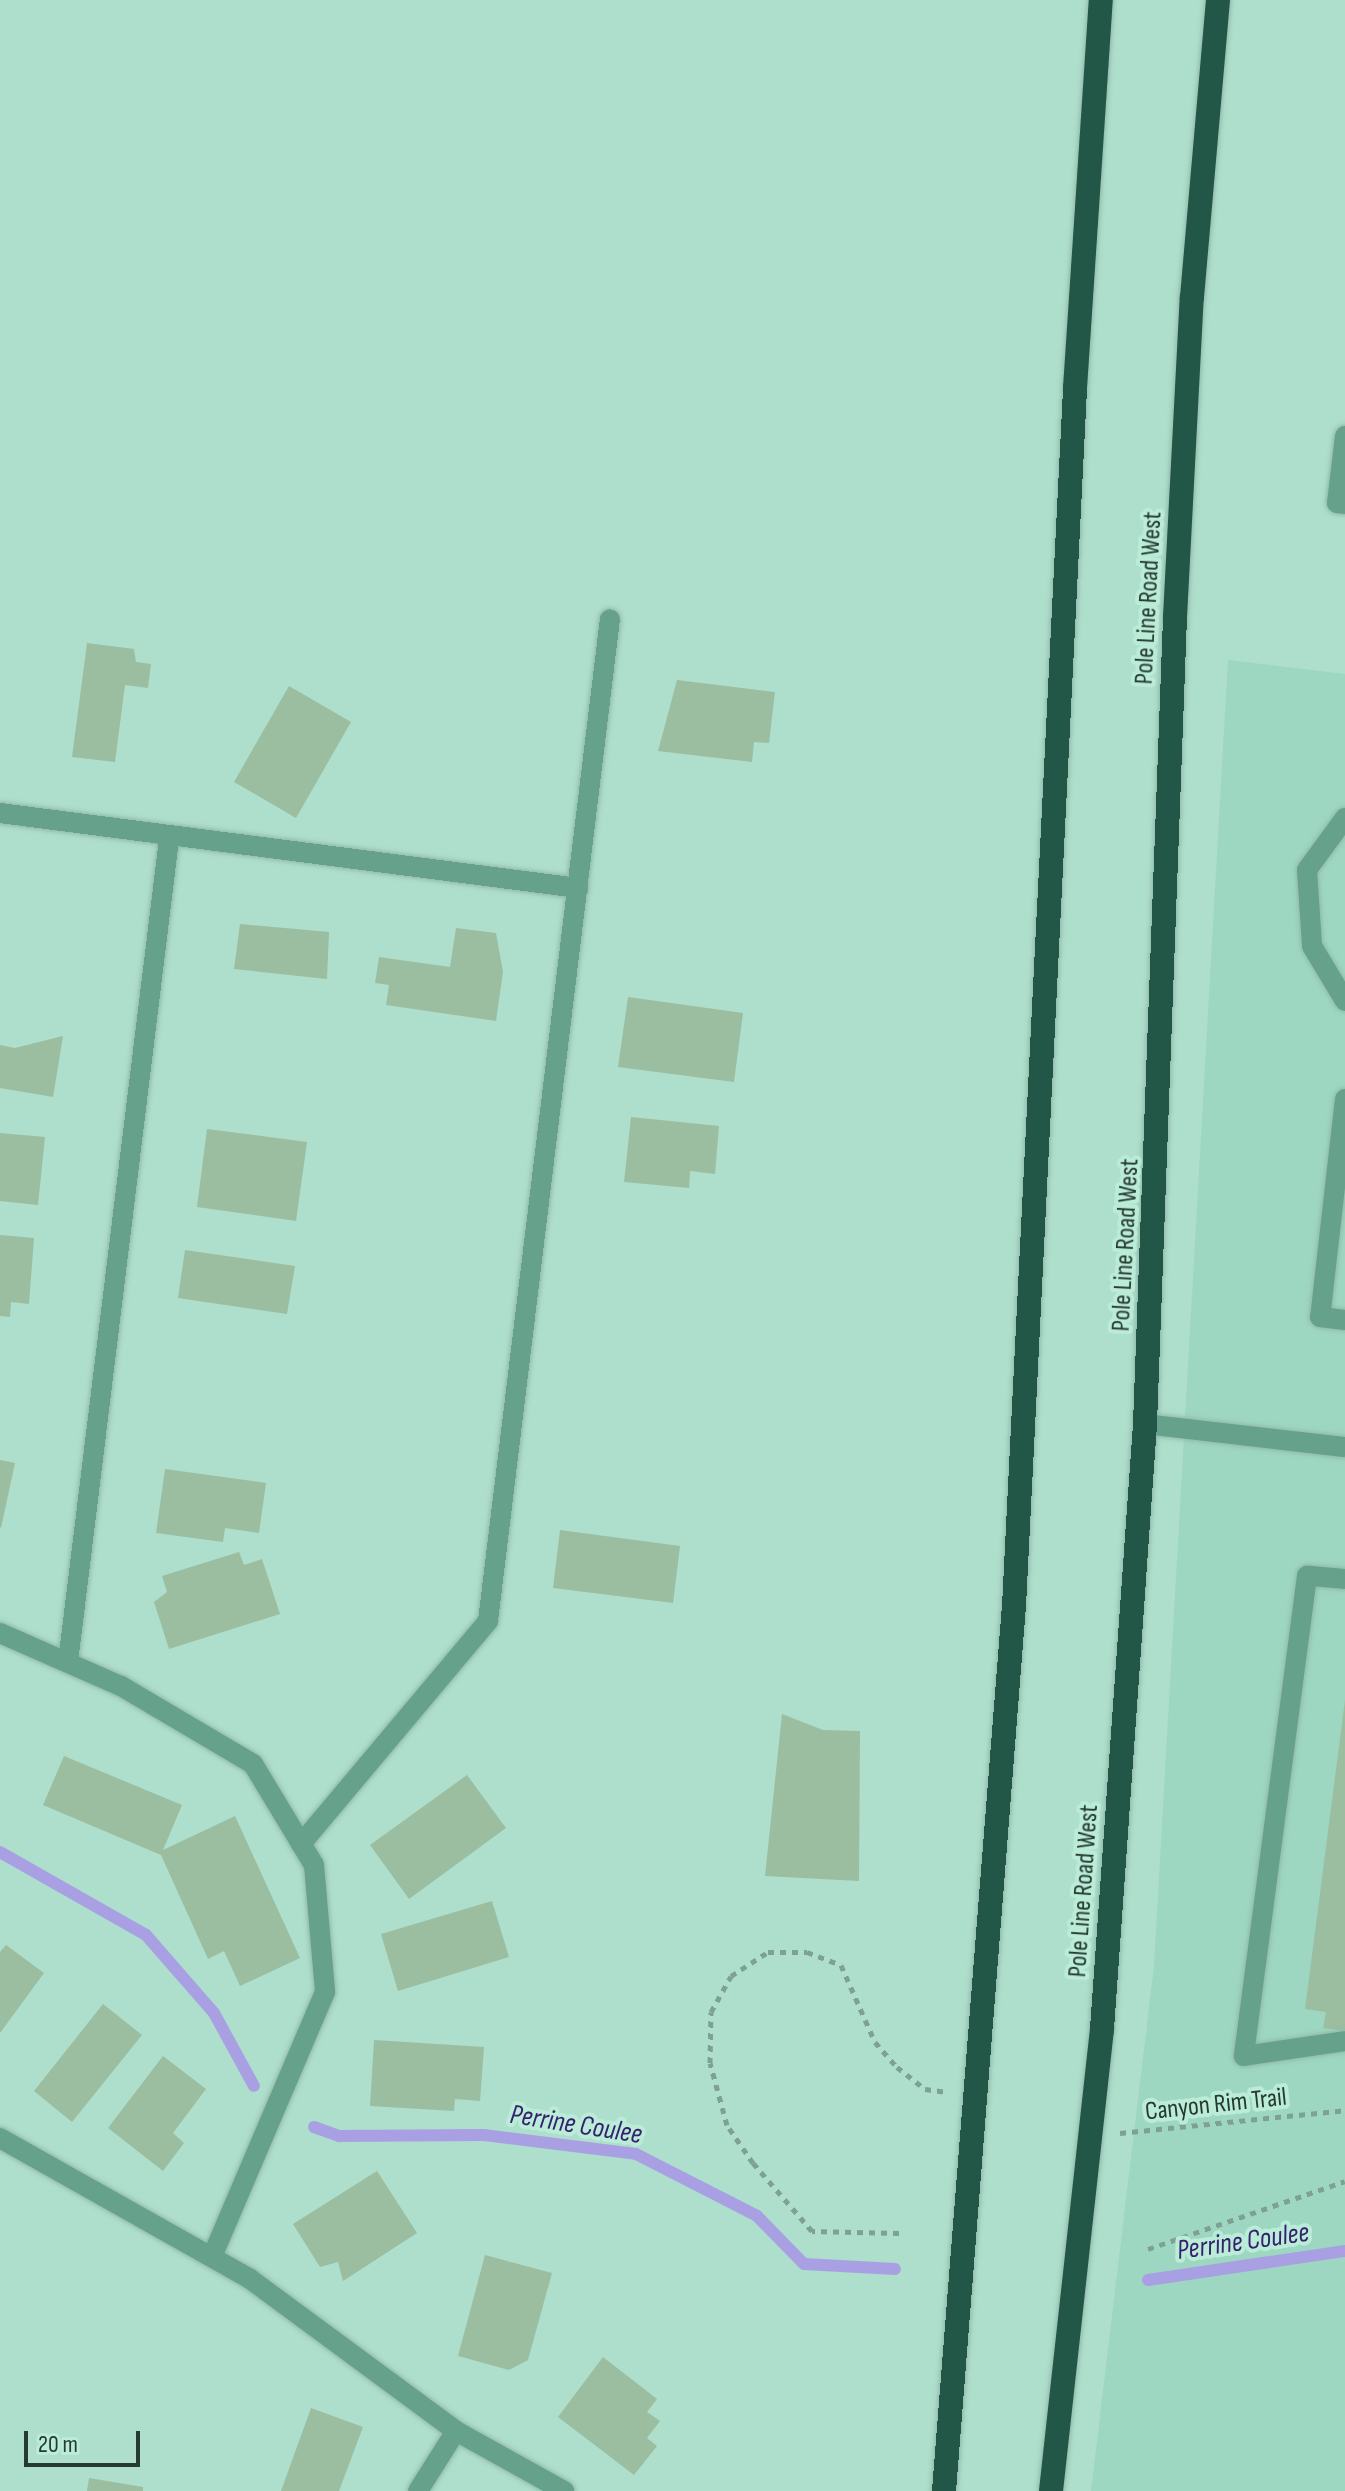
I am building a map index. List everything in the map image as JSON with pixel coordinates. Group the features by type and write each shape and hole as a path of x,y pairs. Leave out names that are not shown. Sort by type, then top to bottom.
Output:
{"highway":[{"path":"944,2491 1014,1606 1075,388 1101,0"},
{"name":"Pole Line Road West","path":"1051,2491 1091,2131 1145,1424 1175,617 1192,297 1218,0"}],"street":[{"path":"1345,436 1337,503 1345,504"},
{"path":"301,1844 488,1621 610,619"},
{"path":"0,813 169,839 578,888"},
{"path":"1344,823 1307,870 1312,946 1345,1001"},
{"path":"68,1662 169,839"},
{"path":"1345,1099 1320,1317 1345,1320"},
{"path":"1145,1424 1345,1447"},
{"path":"1345,1579 1307,1576 1244,2056 1345,2041"},
{"path":"0,1633 121,1686 253,1764 314,1865 325,1992 212,2257"},
{"path":"0,2138 250,2279 456,2431 564,2491"},
{"path":"418,2491 456,2431"}],"path":[{"path":"899,2233 812,2231 753,2163 727,2125 710,2063 711,2012 731,1976 768,1952 807,1952 841,1965 875,2042 897,2067 925,2089 976,2095"},
{"name":"Canyon Rim Trail","path":"1091,2131 1140,2135 1345,2110"},
{"path":"1148,2249 1345,2181"}],"shaded area":[{"path":"1228,660 1345,674 1345,2491 1091,2491 1154,1966"}],"building":[{"path":"87,643 134,649 136,662 151,664 148,688 125,685 115,762 72,757"},
{"path":"677,680 775,692 769,743 754,742 752,762 658,751"},
{"path":"289,686 351,722 296,818 234,782"},
{"path":"240,924 329,932 327,979 234,969"},
{"path":"456,928 496,933 503,972 496,1021 386,1005 389,985 375,983 379,957 450,967"},
{"path":"628,997 743,1013 734,1082 618,1067"},
{"path":"63,1036 53,1097 0,1088 0,1045 15,1048"},
{"path":"631,1117 719,1126 715,1174 690,1171 689,1188 624,1182"},
{"path":"207,1129 307,1142 296,1221 197,1207"},
{"path":"0,1133 45,1137 38,1205 0,1201"},
{"path":"0,1235 34,1238 29,1304 11,1302 10,1317 0,1316"},
{"path":"185,1250 295,1266 287,1314 178,1298"},
{"path":"0,1460 15,1463 1,1528 0,1527"},
{"path":"165,1469 266,1483 259,1533 225,1528 223,1542 156,1533"},
{"path":"560,1530 680,1546 673,1603 553,1588"},
{"path":"239,1552 244,1565 262,1559 280,1614 169,1649 154,1602 167,1592 162,1576"},
{"path":"1345,1700 1345,2031 1323,2028 1326,2012 1305,2009"},
{"path":"782,1714 823,1730 860,1731 859,1881 765,1876"},
{"path":"64,1756 182,1805 163,1850 235,1816 300,1958 240,1986 224,1951 208,1959 161,1855 43,1805"},
{"path":"467,1775 506,1828 409,1899 370,1845"},
{"path":"492,1901 509,1957 398,1991 381,1934"},
{"path":"6,1945 44,1973 0,2033 0,1952"},
{"path":"103,2004 142,2035 72,2122 34,2091"},
{"path":"374,2040 484,2047 480,2101 455,2099 454,2111 370,2106"},
{"path":"163,2056 206,2089 173,2133 184,2143 163,2171 108,2128"},
{"path":"377,2171 417,2233 343,2281 338,2262 320,2267 293,2224"},
{"path":"485,2255 552,2273 528,2360 509,2370 458,2356"},
{"path":"603,2357 657,2399 647,2412 660,2421 647,2438 657,2446 634,2475 558,2417"},
{"path":"311,2408 363,2427 339,2491 281,2491"},
{"path":"89,2478 143,2487 143,2491 87,2491"}],"waterway":[{"name":"Perrine Coulee","path":"0,1852 146,1935 214,2013 254,2086"},
{"name":"Perrine Coulee","path":"314,2127 339,2136 484,2135 636,2154 757,2216 804,2264 895,2269"},
{"name":"Perrine Coulee","path":"1148,2280 1345,2251"}]}
